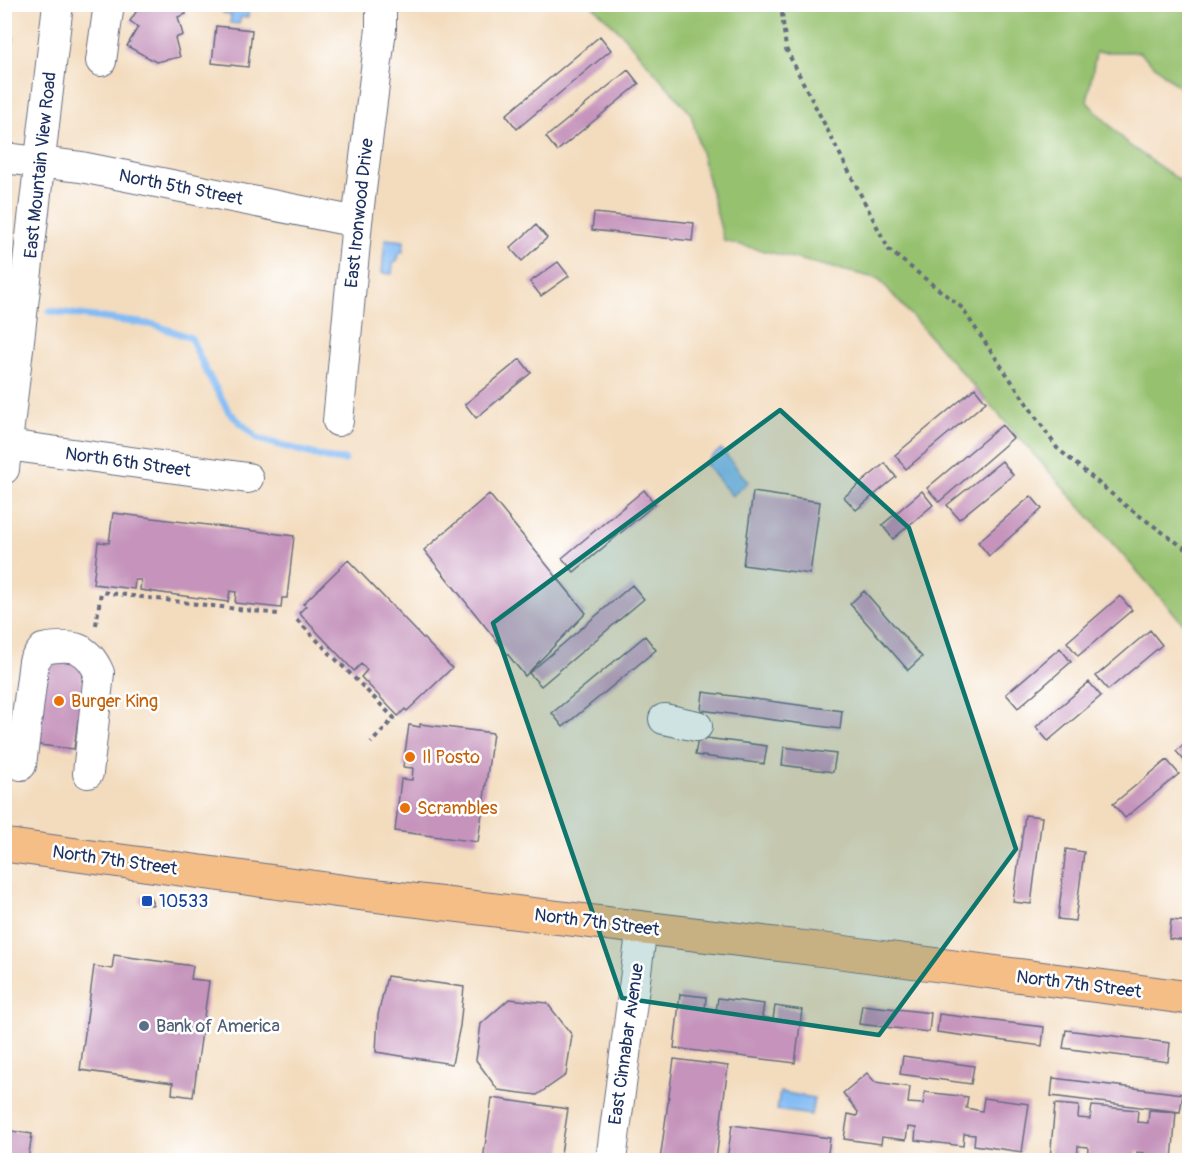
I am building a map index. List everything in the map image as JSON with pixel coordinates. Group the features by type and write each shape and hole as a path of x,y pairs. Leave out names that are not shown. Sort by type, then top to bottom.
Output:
{"main road":[{"name":"North 7th Street","path":"4,845 355,893 642,927 1190,998"}],"street":[{"name":"East Mountain View Road","path":"6,457 58,4"},
{"path":"101,61 109,4"},
{"name":"East Ironwood Drive","path":"338,421 357,222 381,29 381,4"},
{"name":"North 5th Street","path":"4,158 81,167 357,222"},
{"name":"North 6th Street","path":"6,457 249,478"},
{"path":"21,765 34,661 43,650 72,647 88,653 99,673 88,773"},
{"path":"664,719 697,726"},
{"name":"East Cinnabar Avenue","path":"611,1161 642,927"}],"path":[{"path":"780,4 786,49 889,250 961,307 1057,448 1126,506 1190,552"},
{"path":"96,624 100,592 278,614"},
{"path":"297,620 394,718 371,743"}],"highlighted area":[{"path":"780,410 909,528 1016,849 879,1035 622,998 493,623"}],"green space":[{"path":"592,5 1189,5 1189,96 1139,52 1096,52 1087,102 1129,145 1189,187 1189,630 879,279 724,241 691,114 620,32"}],"water":[{"path":"223,5 249,5 248,17 241,17 239,24 230,23 231,15 223,13"},
{"path":"385,239 404,241 403,251 393,264 392,274 382,273"},
{"path":"721,449 748,482 732,496 705,463"},
{"path":"780,1092 814,1098 811,1115 777,1110"}],"building":[{"path":"137,4 183,4 186,14 178,17 183,35 175,38 180,57 156,62 127,46 138,27 130,21 140,6"},
{"path":"216,26 252,30 248,67 212,63"},
{"path":"600,36 611,50 517,129 506,115"},
{"path":"4,37 11,38 6,71 4,70"},
{"path":"628,70 639,84 557,151 546,137"},
{"path":"594,213 694,223 692,241 592,230"},
{"path":"536,225 547,238 522,261 510,248"},
{"path":"558,262 569,276 541,296 530,282"},
{"path":"520,359 531,373 476,418 465,404"},
{"path":"975,388 986,402 906,469 895,455"},
{"path":"1002,425 1013,438 939,502 927,488"},
{"path":"1002,461 1013,475 959,519 947,505"},
{"path":"885,463 896,477 856,510 844,497"},
{"path":"644,490 655,504 574,572 562,558"},
{"path":"922,491 933,505 893,539 882,525"},
{"path":"753,492 820,502 810,574 743,565"},
{"path":"489,494 586,613 525,676 424,550"},
{"path":"1031,496 1042,509 989,556 978,542"},
{"path":"113,513 294,536 287,598 282,598 281,608 235,603 236,592 230,591 228,602 140,590 141,580 135,580 134,589 93,584 98,542 109,543"},
{"path":"348,560 452,668 407,711 405,709 398,716 361,677 367,670 361,664 354,671 299,613 306,606 303,604"},
{"path":"632,585 644,599 541,686 529,673"},
{"path":"864,591 922,657 908,670 850,604"},
{"path":"1120,596 1132,610 1078,656 1067,642"},
{"path":"1150,630 1162,645 1108,690 1096,676"},
{"path":"645,636 656,650 563,727 552,713"},
{"path":"1060,648 1071,662 1018,708 1006,694"},
{"name":"Burger King","path":"60,658 84,665 82,681 85,681 81,720 78,720 74,749 30,744 45,660"},
{"path":"1089,682 1101,696 1048,741 1036,727"},
{"path":"703,692 842,711 840,729 701,710"},
{"path":"420,724 493,733 478,842 395,831 401,779 412,780 413,768 403,767 409,725 420,727"},
{"path":"698,737 767,746 764,764 695,755"},
{"path":"1190,740 1190,763 1188,765 1176,751"},
{"path":"784,747 836,754 833,772 782,765"},
{"path":"1167,760 1179,774 1125,818 1113,804"},
{"path":"1025,815 1042,817 1031,904 1013,902"},
{"path":"1066,849 1084,852 1075,921 1058,919"},
{"path":"141,896 151,897 153,905 140,903"},
{"path":"1171,920 1190,922 1190,941 1169,939"},
{"name":"Bank of America","path":"114,955 193,966 191,979 209,981 193,1097 172,1094 173,1083 80,1070 94,966 112,969"},
{"path":"387,976 464,987 460,1026 452,1064 376,1052 378,1015"},
{"path":"680,994 706,997 705,1010 716,1011 718,998 764,1004 762,1017 773,1019 775,1006 802,1010 795,1063 674,1048"},
{"path":"509,999 547,1003 572,1035 566,1075 537,1095 498,1090 476,1060 481,1024"},
{"path":"862,1005 931,1013 929,1032 859,1024"},
{"path":"939,1014 1044,1027 1042,1046 937,1032"},
{"path":"1066,1030 1170,1043 1168,1062 1063,1048"},
{"path":"903,1056 974,1066 971,1084 900,1074"},
{"path":"674,1059 728,1066 716,1160 660,1160"},
{"path":"867,1073 875,1082 910,1087 908,1103 923,1104 925,1092 968,1097 966,1108 982,1111 984,1098 1029,1104 1022,1152 974,1145 975,1135 964,1134 963,1146 915,1140 916,1128 908,1127 906,1140 882,1137 881,1144 844,1139 848,1114 857,1116 858,1112 843,1093"},
{"path":"1053,1078 1183,1094 1180,1112 1051,1096"},
{"path":"492,1098 568,1109 560,1160 483,1160"},
{"path":"1055,1104 1079,1106 1078,1118 1090,1119 1092,1106 1138,1110 1137,1122 1148,1123 1149,1110 1176,1112 1172,1160 1143,1160 1144,1153 1137,1152 1137,1160 1087,1160 1088,1147 1078,1146 1077,1160 1050,1159"},
{"path":"732,1125 830,1138 827,1160 727,1160"},
{"path":"4,1130 32,1134 28,1160 4,1157"}],"waterway":[{"path":"50,311 155,325 191,338 229,412 258,439 331,459 345,460"}],"place":[{"name":"Burger King","path":"59,701"},
{"name":"Il Posto","path":"410,757"},
{"name":"Scrambles","path":"405,808"},
{"name":"10533","path":"147,901"},
{"name":"Bank of America","path":"144,1026"}]}
